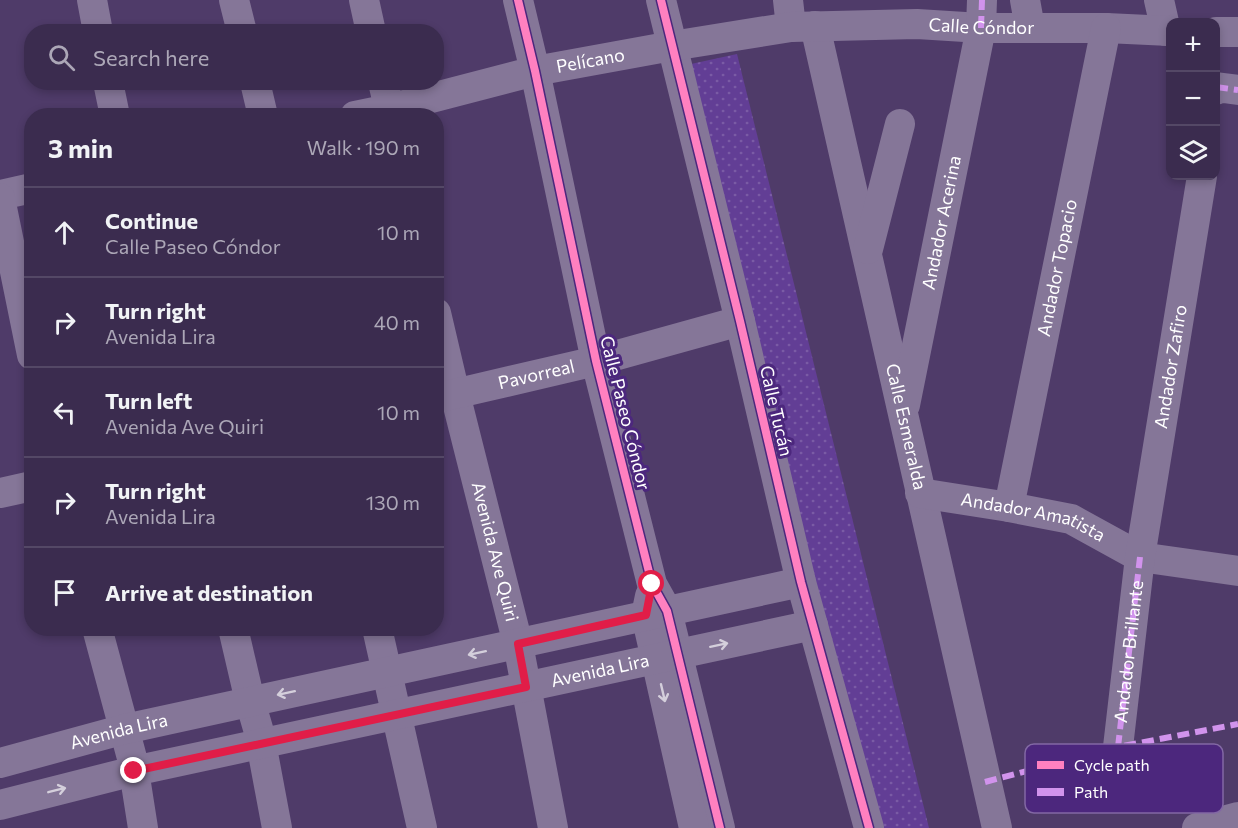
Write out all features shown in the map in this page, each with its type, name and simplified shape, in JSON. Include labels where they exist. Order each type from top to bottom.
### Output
[{"type":"street","points":[[92,0],[96,24]]},
{"type":"street","points":[[234,0],[240,24]]},
{"type":"street","points":[[364,0],[370,24]]},
{"type":"street","name":"Calle Paseo Cóndor","points":[[518,0],[596,361],[652,584],[656,613],[720,828]]},
{"type":"street","name":"Calle Tucán","points":[[661,0],[801,582],[869,828]]},
{"type":"street","points":[[1159,0],[1166,24]]},
{"type":"street","name":"Calle Cóndor","points":[[798,18],[918,12],[1028,14],[1106,28],[1166,31]]},
{"type":"street","name":"Andador Acerina","points":[[903,417],[981,14]]},
{"type":"street","name":"Pelícano","points":[[388,102],[535,71],[672,46],[798,18]]},
{"type":"street","name":"Calle Esmeralda","points":[[798,18],[866,255],[997,828]]},
{"type":"street","name":"Andador Topacio","points":[[1009,507],[1106,28]]},
{"type":"street","points":[[1220,32],[1238,32]]},
{"type":"street","points":[[1220,88],[1238,90]]},
{"type":"street","points":[[110,90],[113,108]]},
{"type":"street","points":[[257,90],[261,108]]},
{"type":"street","points":[[866,255],[900,124]]},
{"type":"street","name":"Andador Zafiro","points":[[1140,557],[1201,180]]},
{"type":"street","points":[[24,190],[0,196],[24,314]]},
{"type":"street","name":"Pavorreal","points":[[446,396],[596,361],[740,321]]},
{"type":"street","name":"Avenida Ave Quiri","points":[[444,379],[446,396],[518,644],[553,828]]},
{"type":"street","points":[[0,493],[24,488]]},
{"type":"street","name":"Andador Amatista","points":[[920,493],[1071,519],[1140,557]]},
{"type":"street","points":[[1140,557],[1238,571]]},
{"type":"street","name":"Andador Brillante","points":[[1118,744],[1140,557]]},
{"type":"street","name":"Avenida Lira","points":[[0,763],[125,729],[801,582]]},
{"type":"street","name":"Avenida Lira","points":[[2,808],[134,771],[813,625]]},
{"type":"street","points":[[99,636],[125,729],[143,828]]},
{"type":"street","points":[[235,636],[261,744],[277,828]]},
{"type":"street","points":[[379,636],[422,828]]},
{"type":"street","name":"Calle Paseo Cóndor","points":[[667,656],[694,828]]},
{"type":"shaded area","points":[[737,54],[929,828],[866,828],[691,64]]},
{"type":"marked path","points":[[981,28],[982,0]]},
{"type":"marked path","points":[[1220,88],[1238,90]]},
{"type":"marked path","points":[[1118,744],[1140,557]]},
{"type":"marked path","points":[[1134,744],[1238,724]]},
{"type":"marked path","points":[[985,782],[1025,771]]},
{"type":"cycle path","points":[[518,0],[596,361],[652,584],[667,611],[720,828]]},
{"type":"cycle path","points":[[661,0],[801,582],[869,828]]},
{"type":"route","points":[[134,771],[526,687],[518,644],[646,615],[652,584]]}]
